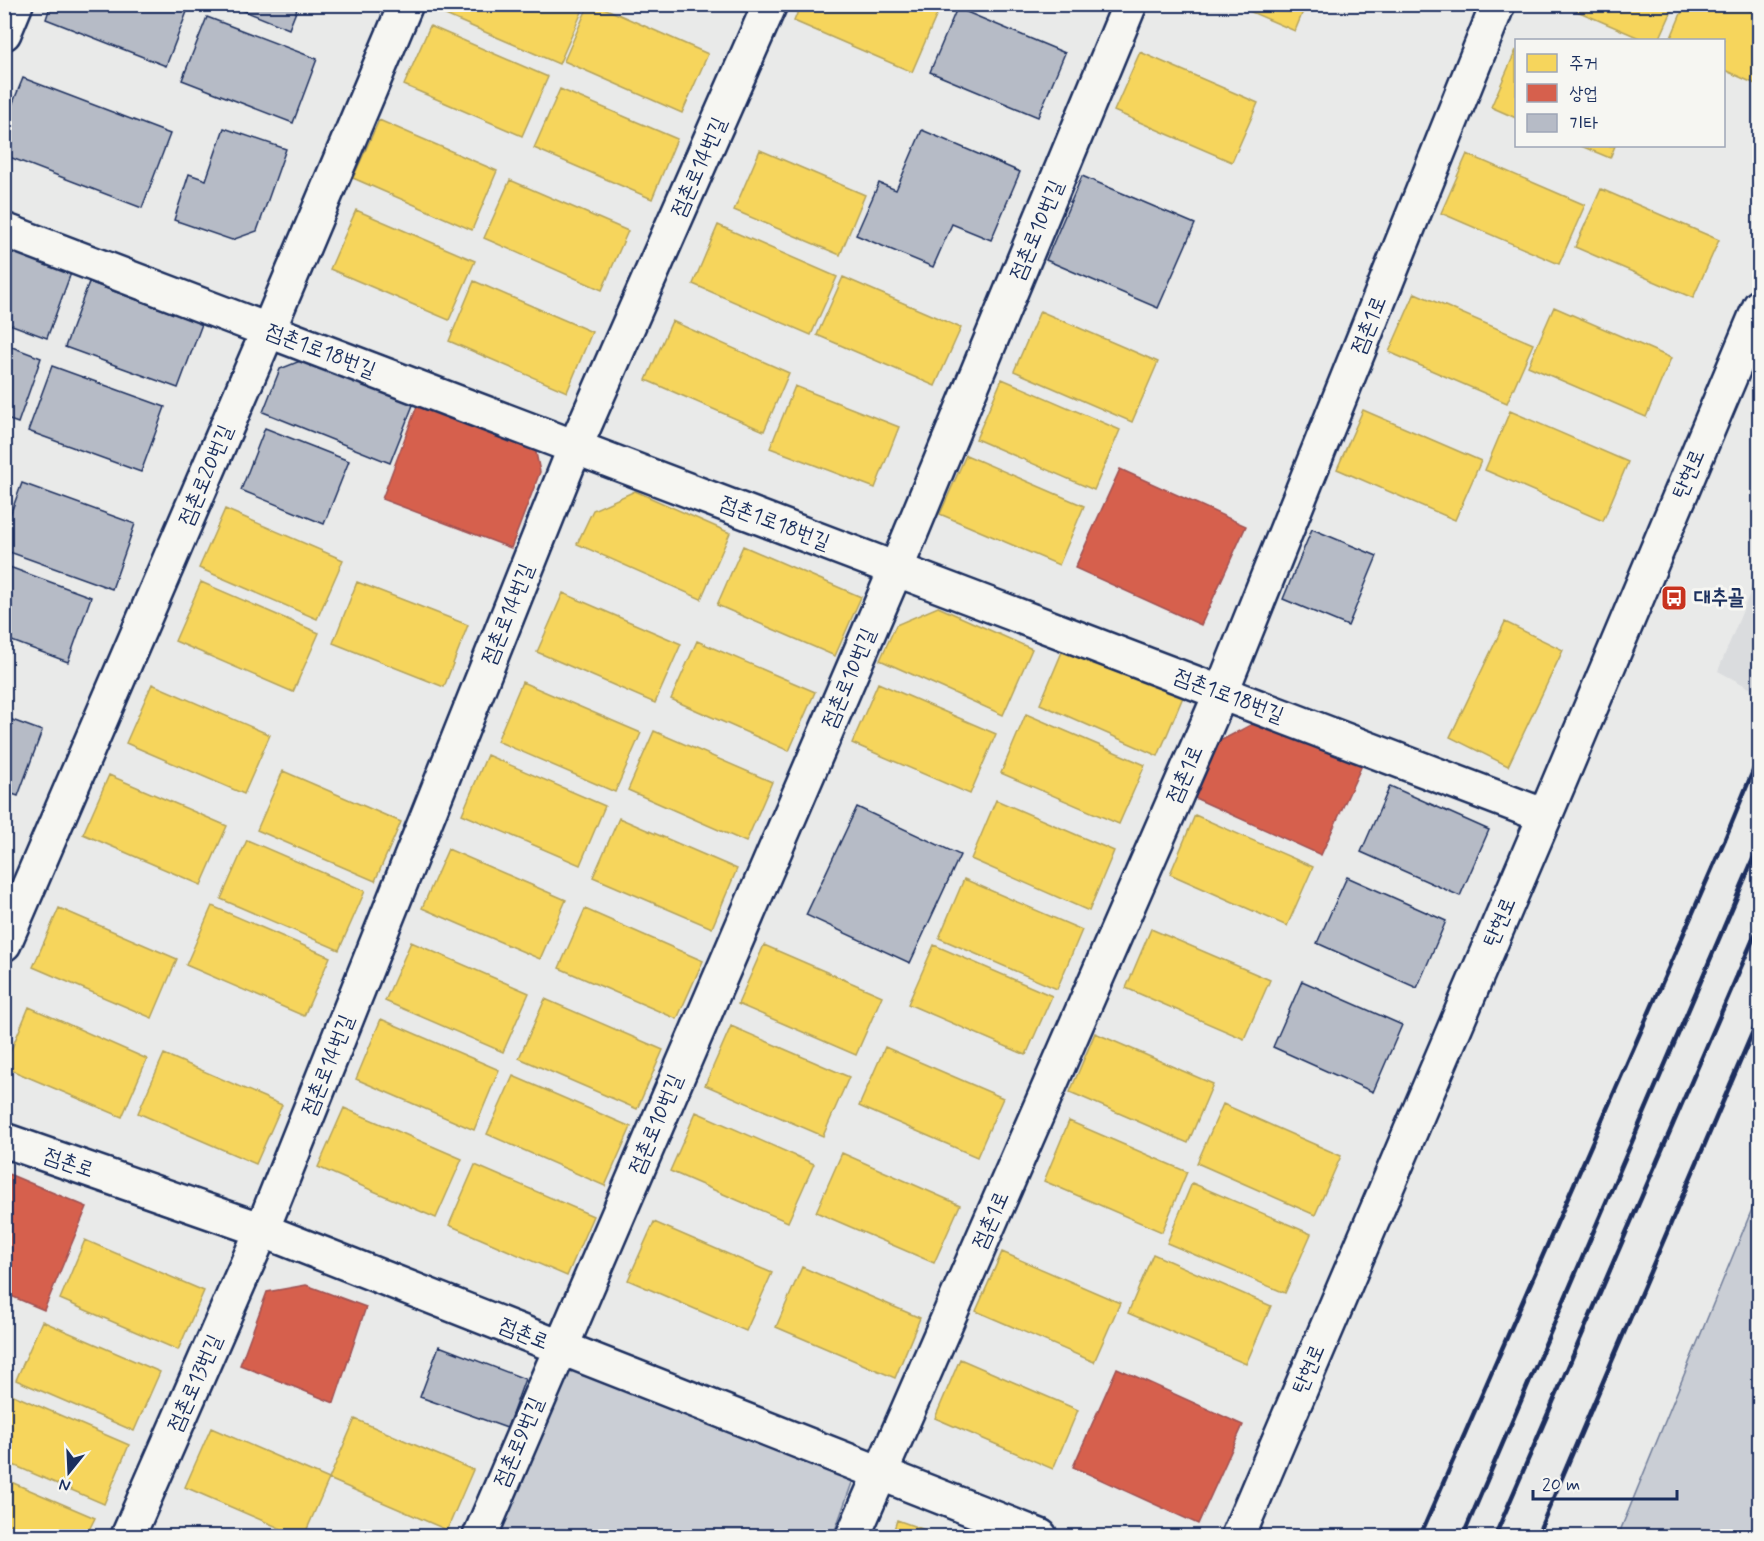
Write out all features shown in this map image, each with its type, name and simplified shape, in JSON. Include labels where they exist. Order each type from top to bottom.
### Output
[{"type":"street","points":[[4,33],[16,4]]},
{"type":"street","name":"점촌로20번길","points":[[4,944],[406,4]]},
{"type":"street","name":"점촌로14번길","points":[[262,1230],[575,447],[770,4]]},
{"type":"street","name":"점촌로10번길","points":[[559,1348],[896,569],[1130,4]]},
{"type":"street","name":"점촌1로","points":[[853,1536],[1221,693],[1498,4]]},
{"type":"street","name":"점촌1로18번길","points":[[4,230],[1545,816]]},
{"type":"street","name":"탄현로","points":[[1238,1536],[1760,306]]},
{"type":"street","name":"점촌로","points":[[4,1140],[262,1230],[1040,1536]]},
{"type":"street","name":"점촌로13번길","points":[[128,1536],[262,1230]]},
{"type":"street","name":"점촌로9번길","points":[[480,1536],[559,1348]]},
{"type":"shaded area","points":[[1759,571],[1759,693],[1718,671]]},
{"type":"shaded area","points":[[1759,1192],[1759,1536],[1618,1536]]},
{"type":"shaded area","points":[[559,1348],[858,1466],[833,1536],[498,1536]]},
{"type":"building: 주거","points":[[445,4],[585,5],[559,64],[441,13]]},
{"type":"building: 주거","points":[[589,4],[595,4],[708,54],[682,113],[564,61]]},
{"type":"building: 주거","points":[[801,4],[920,4],[938,12],[912,72],[794,21]]},
{"type":"building: 주거","points":[[1233,4],[1306,4],[1295,31]]},
{"type":"building: 주거","points":[[1561,4],[1675,4],[1659,39],[1642,39]]},
{"type":"building: 주거","points":[[1685,4],[1734,4],[1760,15],[1760,86],[1725,70],[1725,39],[1670,39]]},
{"type":"building: 주거","points":[[430,26],[548,77],[522,136],[404,85]]},
{"type":"building: 주거","points":[[1140,52],[1258,103],[1232,162],[1114,111]]},
{"type":"building: 주거","points":[[1515,52],[1515,118],[1491,107]]},
{"type":"building: 주거","points":[[560,89],[677,139],[652,199],[534,148]]},
{"type":"building: 주거","points":[[379,120],[497,171],[472,230],[353,178]]},
{"type":"building: 주거","points":[[1583,147],[1615,147],[1610,158]]},
{"type":"building: 주거","points":[[760,150],[865,195],[840,255],[734,210]]},
{"type":"building: 주거","points":[[1467,154],[1585,205],[1559,264],[1441,213]]},
{"type":"building: 주거","points":[[510,180],[628,231],[602,290],[484,238]]},
{"type":"building: 주거","points":[[1601,189],[1719,240],[1693,298],[1575,247]]},
{"type":"building: 주거","points":[[356,210],[475,261],[449,320],[330,269]]},
{"type":"building: 주거","points":[[718,225],[837,277],[811,335],[693,284]]},
{"type":"building: 주거","points":[[843,277],[961,328],[935,386],[817,335]]},
{"type":"building: 주거","points":[[474,281],[592,332],[567,392],[449,341]]},
{"type":"building: 주거","points":[[1415,293],[1533,344],[1507,403],[1389,352]]},
{"type":"building: 주거","points":[[1554,307],[1671,358],[1646,417],[1528,366]]},
{"type":"building: 주거","points":[[1040,311],[1158,362],[1132,422],[1014,371]]},
{"type":"building: 주거","points":[[672,321],[789,373],[764,431],[646,380]]},
{"type":"building: 주거","points":[[1002,379],[1120,430],[1094,490],[976,439]]},
{"type":"building: 주거","points":[[795,386],[899,427],[875,488],[770,448]]},
{"type":"building: 주거","points":[[1363,410],[1481,461],[1455,520],[1337,469]]},
{"type":"building: 주거","points":[[1510,411],[1628,462],[1603,521],[1485,470]]},
{"type":"building: 주거","points":[[966,455],[1084,506],[1059,565],[940,514]]},
{"type":"building: 주거","points":[[635,491],[730,533],[701,599],[577,544],[593,510]]},
{"type":"building: 주거","points":[[225,509],[343,560],[317,619],[199,568]]},
{"type":"building: 주거","points":[[743,546],[861,597],[835,656],[717,605]]},
{"type":"building: 주거","points":[[201,582],[319,633],[293,692],[175,641]]},
{"type":"building: 주거","points":[[357,582],[468,625],[444,687],[333,643]]},
{"type":"building: 주거","points":[[563,593],[681,644],[655,703],[537,652]]},
{"type":"building: 주거","points":[[938,607],[1032,649],[1003,715],[880,660],[896,625]]},
{"type":"building: 주거","points":[[1505,622],[1563,650],[1508,766],[1450,737]]},
{"type":"building: 주거","points":[[697,641],[815,692],[789,751],[671,699]]},
{"type":"building: 주거","points":[[1065,645],[1183,697],[1158,756],[1040,704]]},
{"type":"building: 주거","points":[[522,682],[641,733],[615,792],[497,741]]},
{"type":"building: 주거","points":[[878,683],[996,734],[970,794],[852,743]]},
{"type":"building: 주거","points":[[152,684],[270,735],[244,794],[126,743]]},
{"type":"building: 주거","points":[[1026,714],[1145,765],[1119,824],[1001,773]]},
{"type":"building: 주거","points":[[654,731],[772,782],[746,842],[628,790]]},
{"type":"building: 주거","points":[[487,755],[605,806],[580,865],[462,814]]},
{"type":"building: 주거","points":[[283,771],[401,822],[375,881],[257,830]]},
{"type":"building: 주거","points":[[109,775],[227,826],[201,885],[83,834]]},
{"type":"building: 주거","points":[[996,800],[1114,851],[1089,911],[971,859]]},
{"type":"building: 주거","points":[[1195,815],[1313,867],[1287,926],[1170,874]]},
{"type":"building: 주거","points":[[619,818],[737,869],[712,928],[593,877]]},
{"type":"building: 주거","points":[[247,840],[365,891],[339,950],[221,899]]},
{"type":"building: 주거","points":[[448,849],[566,900],[540,959],[422,908]]},
{"type":"building: 주거","points":[[964,879],[1082,930],[1057,989],[939,938]]},
{"type":"building: 주거","points":[[212,906],[330,957],[304,1016],[186,965]]},
{"type":"building: 주거","points":[[59,908],[177,959],[152,1018],[33,967]]},
{"type":"building: 주거","points":[[585,909],[703,961],[677,1019],[559,968]]},
{"type":"building: 주거","points":[[1151,929],[1270,980],[1244,1039],[1126,988]]},
{"type":"building: 주거","points":[[411,942],[529,993],[503,1052],[385,1001]]},
{"type":"building: 주거","points":[[764,945],[882,996],[856,1055],[738,1004]]},
{"type":"building: 주거","points":[[934,945],[1052,996],[1026,1055],[908,1004]]},
{"type":"building: 주거","points":[[545,999],[663,1050],[637,1109],[519,1058]]},
{"type":"building: 주거","points":[[29,1007],[147,1059],[122,1117],[4,1067]]},
{"type":"building: 주거","points":[[381,1019],[499,1070],[474,1130],[356,1079]]},
{"type":"building: 주거","points":[[731,1026],[849,1077],[823,1136],[705,1085]]},
{"type":"building: 주거","points":[[1095,1033],[1213,1084],[1188,1143],[1070,1092]]},
{"type":"building: 주거","points":[[885,1047],[1003,1098],[977,1157],[859,1106]]},
{"type":"building: 주거","points":[[164,1054],[282,1105],[256,1164],[138,1113]]},
{"type":"building: 주거","points":[[513,1076],[631,1127],[605,1186],[487,1134]]},
{"type":"building: 주거","points":[[1223,1104],[1341,1156],[1315,1215],[1197,1163]]},
{"type":"building: 주거","points":[[344,1108],[462,1159],[436,1218],[318,1167]]},
{"type":"building: 주거","points":[[696,1112],[814,1164],[788,1222],[670,1171]]},
{"type":"building: 주거","points":[[1069,1121],[1187,1172],[1162,1232],[1044,1181]]},
{"type":"building: 주거","points":[[842,1153],[960,1205],[934,1263],[816,1212]]},
{"type":"building: 주거","points":[[475,1165],[593,1216],[567,1276],[449,1225]]},
{"type":"building: 주거","points":[[1192,1183],[1311,1234],[1285,1293],[1167,1243]]},
{"type":"building: 주거","points":[[654,1222],[772,1273],[746,1331],[628,1280]]},
{"type":"building: 주거","points":[[85,1240],[204,1291],[178,1350],[60,1299]]},
{"type":"building: 주거","points":[[1002,1252],[1120,1303],[1094,1362],[976,1311]]},
{"type":"building: 주거","points":[[1153,1254],[1271,1306],[1246,1364],[1128,1313]]},
{"type":"building: 주거","points":[[802,1267],[920,1318],[895,1378],[776,1327]]},
{"type":"building: 주거","points":[[42,1321],[160,1372],[134,1431],[16,1380]]},
{"type":"building: 주거","points":[[960,1359],[1078,1410],[1053,1469],[935,1418]]},
{"type":"building: 주거","points":[[11,1394],[129,1445],[104,1504],[4,1461],[4,1409]]},
{"type":"building: 주거","points":[[355,1419],[473,1470],[447,1530],[329,1479]]},
{"type":"building: 주거","points":[[211,1428],[329,1479],[304,1536],[298,1536],[185,1487]]},
{"type":"building: 주거","points":[[4,1479],[95,1518],[86,1536],[4,1536]]},
{"type":"building: 주거","points":[[897,1520],[942,1536],[892,1536]]},
{"type":"building: 상업","points":[[420,398],[534,443],[540,472],[511,548],[382,499]]},
{"type":"building: 상업","points":[[1120,469],[1246,526],[1201,625],[1075,568]]},
{"type":"building: 상업","points":[[1258,721],[1363,763],[1321,855],[1195,798],[1214,744]]},
{"type":"building: 상업","points":[[4,1172],[87,1207],[44,1310],[4,1293]]},
{"type":"building: 상업","points":[[306,1285],[366,1307],[334,1403],[240,1365],[267,1292]]},
{"type":"building: 상업","points":[[1117,1368],[1243,1425],[1198,1524],[1073,1467]]},
{"type":"building: 기타","points":[[51,4],[190,4],[166,66],[46,19]]},
{"type":"building: 기타","points":[[227,4],[299,4],[289,29]]},
{"type":"building: 기타","points":[[957,8],[1065,53],[1038,117],[930,72]]},
{"type":"building: 기타","points":[[207,17],[317,59],[293,123],[182,80]]},
{"type":"building: 기타","points":[[23,78],[170,134],[142,208],[4,155],[4,125]]},
{"type":"building: 기타","points":[[224,128],[286,149],[257,231],[232,240],[174,220],[189,174],[206,180]]},
{"type":"building: 기타","points":[[922,130],[1020,172],[991,240],[952,224],[933,267],[856,235],[879,183],[896,190]]},
{"type":"building: 기타","points":[[1082,176],[1195,224],[1158,308],[1046,260]]},
{"type":"building: 기타","points":[[4,249],[71,273],[47,338],[4,322]]},
{"type":"building: 기타","points":[[89,282],[202,324],[178,388],[65,347]]},
{"type":"building: 기타","points":[[4,344],[41,358],[18,423],[4,418]]},
{"type":"building: 기타","points":[[310,357],[415,400],[390,463],[263,412],[280,369]]},
{"type":"building: 기타","points":[[52,366],[165,407],[141,472],[28,431]]},
{"type":"building: 기타","points":[[265,428],[349,461],[324,524],[241,490]]},
{"type":"building: 기타","points":[[22,483],[135,524],[112,589],[4,550],[4,531]]},
{"type":"building: 기타","points":[[1312,529],[1377,556],[1348,626],[1283,599]]},
{"type":"building: 기타","points":[[4,565],[91,597],[68,662],[4,638]]},
{"type":"building: 기타","points":[[4,717],[42,731],[18,796],[4,791]]},
{"type":"building: 기타","points":[[1390,786],[1489,830],[1460,896],[1361,852]]},
{"type":"building: 기타","points":[[857,807],[960,855],[910,963],[806,915]]},
{"type":"building: 기타","points":[[1347,877],[1446,921],[1417,988],[1317,943]]},
{"type":"building: 기타","points":[[1302,981],[1402,1025],[1373,1092],[1273,1047]]},
{"type":"building: 기타","points":[[439,1346],[525,1379],[507,1428],[420,1397]]},
{"type":"railway","points":[[1420,1536],[1760,754]]},
{"type":"railway","points":[[1463,1536],[1760,843]]},
{"type":"railway","points":[[1495,1536],[1760,923]]},
{"type":"railway","points":[[1537,1536],[1760,1015]]},
{"type":"place","name":"대추골","points":[[1674,598]]}]
